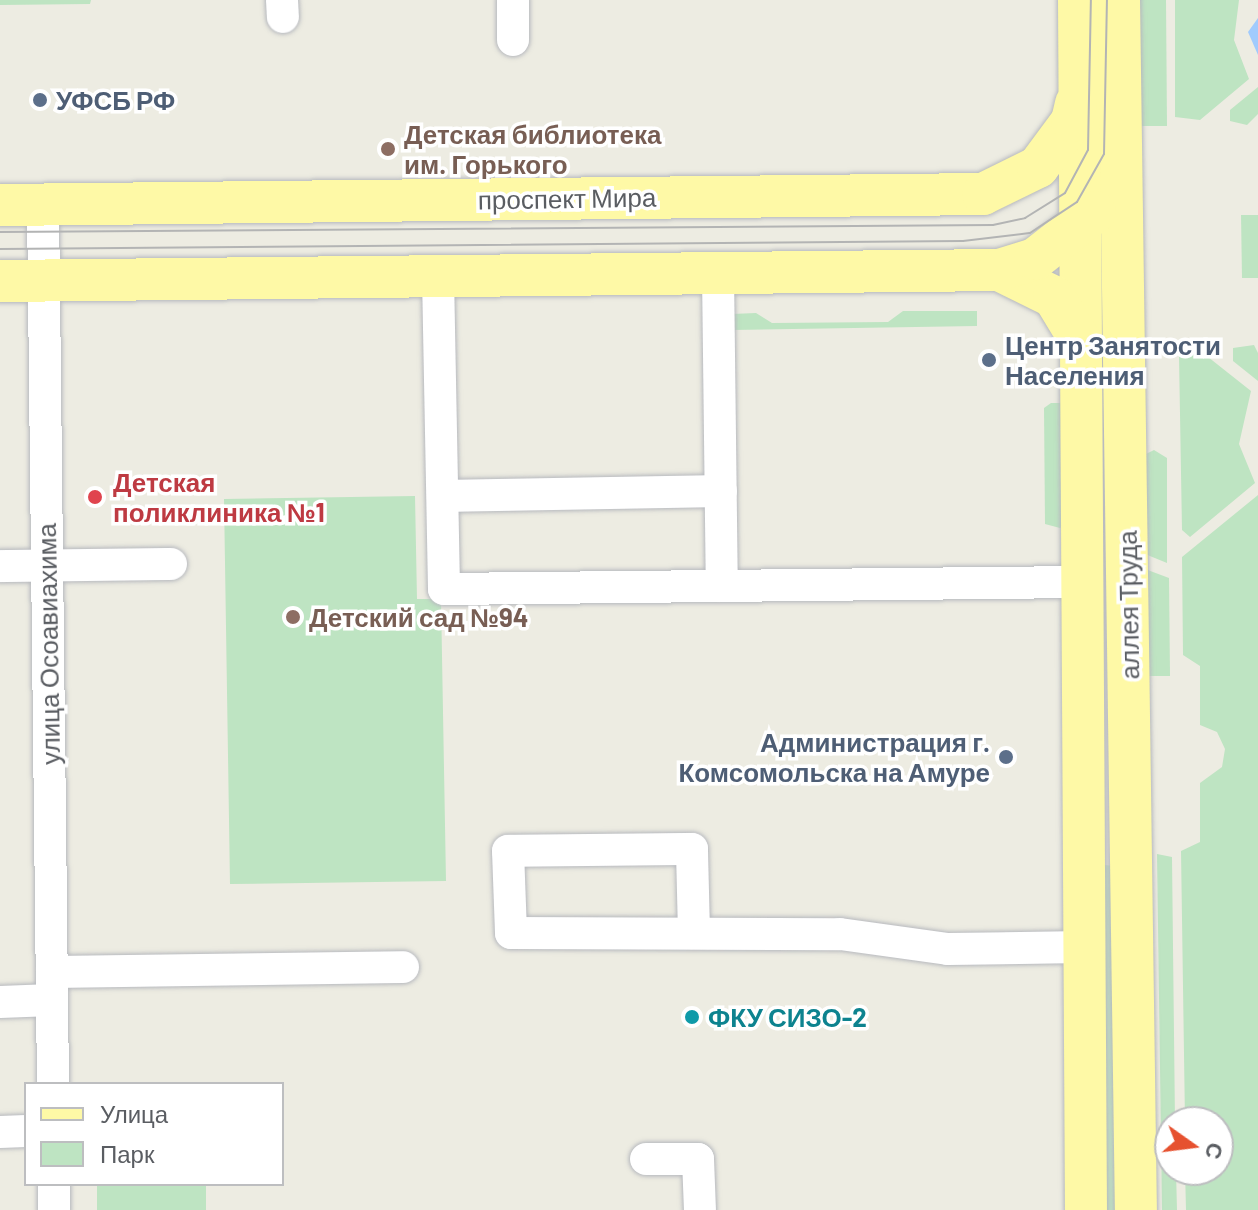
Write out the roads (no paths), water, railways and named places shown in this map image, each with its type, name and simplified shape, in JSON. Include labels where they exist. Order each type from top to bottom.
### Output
[{"type":"main road","name":"аллея Труда","points":[[1079,0],[1086,1210]]},
{"type":"main road","name":"аллея Труда","points":[[1119,0],[1136,1210]]},
{"type":"main road","name":"проспект Мира","points":[[0,205],[983,194],[1038,167],[1072,121],[1079,90]]},
{"type":"main road","points":[[0,281],[999,270],[1035,259],[1080,226],[1111,190],[1122,150]]},
{"type":"main road","points":[[999,270],[1054,297],[1080,340]]},
{"type":"main road","points":[[1084,756],[1130,755]]},
{"type":"street","points":[[513,0],[513,40]]},
{"type":"street","name":"улица Осоавиахима","points":[[43,204],[53,1082]]},
{"type":"street","points":[[718,273],[722,586]]},
{"type":"street","points":[[438,276],[444,589],[1082,582]]},
{"type":"street","points":[[443,496],[721,491]]},
{"type":"street","points":[[0,566],[171,564]]},
{"type":"street","points":[[694,933],[692,849],[508,851],[511,933],[840,934],[948,949],[1084,947]]},
{"type":"street","points":[[0,1002],[52,986],[403,967]]},
{"type":"street","points":[[0,1132],[24,1131]]},
{"type":"street","points":[[646,1159],[698,1159],[700,1210]]},
{"type":"street","points":[[54,1186],[54,1210]]},
{"type":"water","points":[[1258,18],[1258,55],[1248,32]]},
{"type":"tram line","points":[[0,232],[993,225],[1025,218],[1065,193],[1088,150],[1091,0]]},
{"type":"tram line","points":[[0,249],[963,241],[1030,233],[1077,202],[1104,154],[1107,0]]},
{"type":"place","name":"УФСБ РФ","points":[[40,100]]},
{"type":"place","name":"Детская библиотека им. Горького","points":[[388,149]]},
{"type":"place","name":"Центр Занятости Населения","points":[[989,360]]},
{"type":"place","name":"Детская поликлиника №1","points":[[95,497]]},
{"type":"place","name":"Детский сад №94","points":[[293,617]]},
{"type":"place","name":"Администрация г. Комсомольска на Амуре","points":[[1006,757]]},
{"type":"place","name":"ФКУ СИЗО-2","points":[[692,1017]]}]
